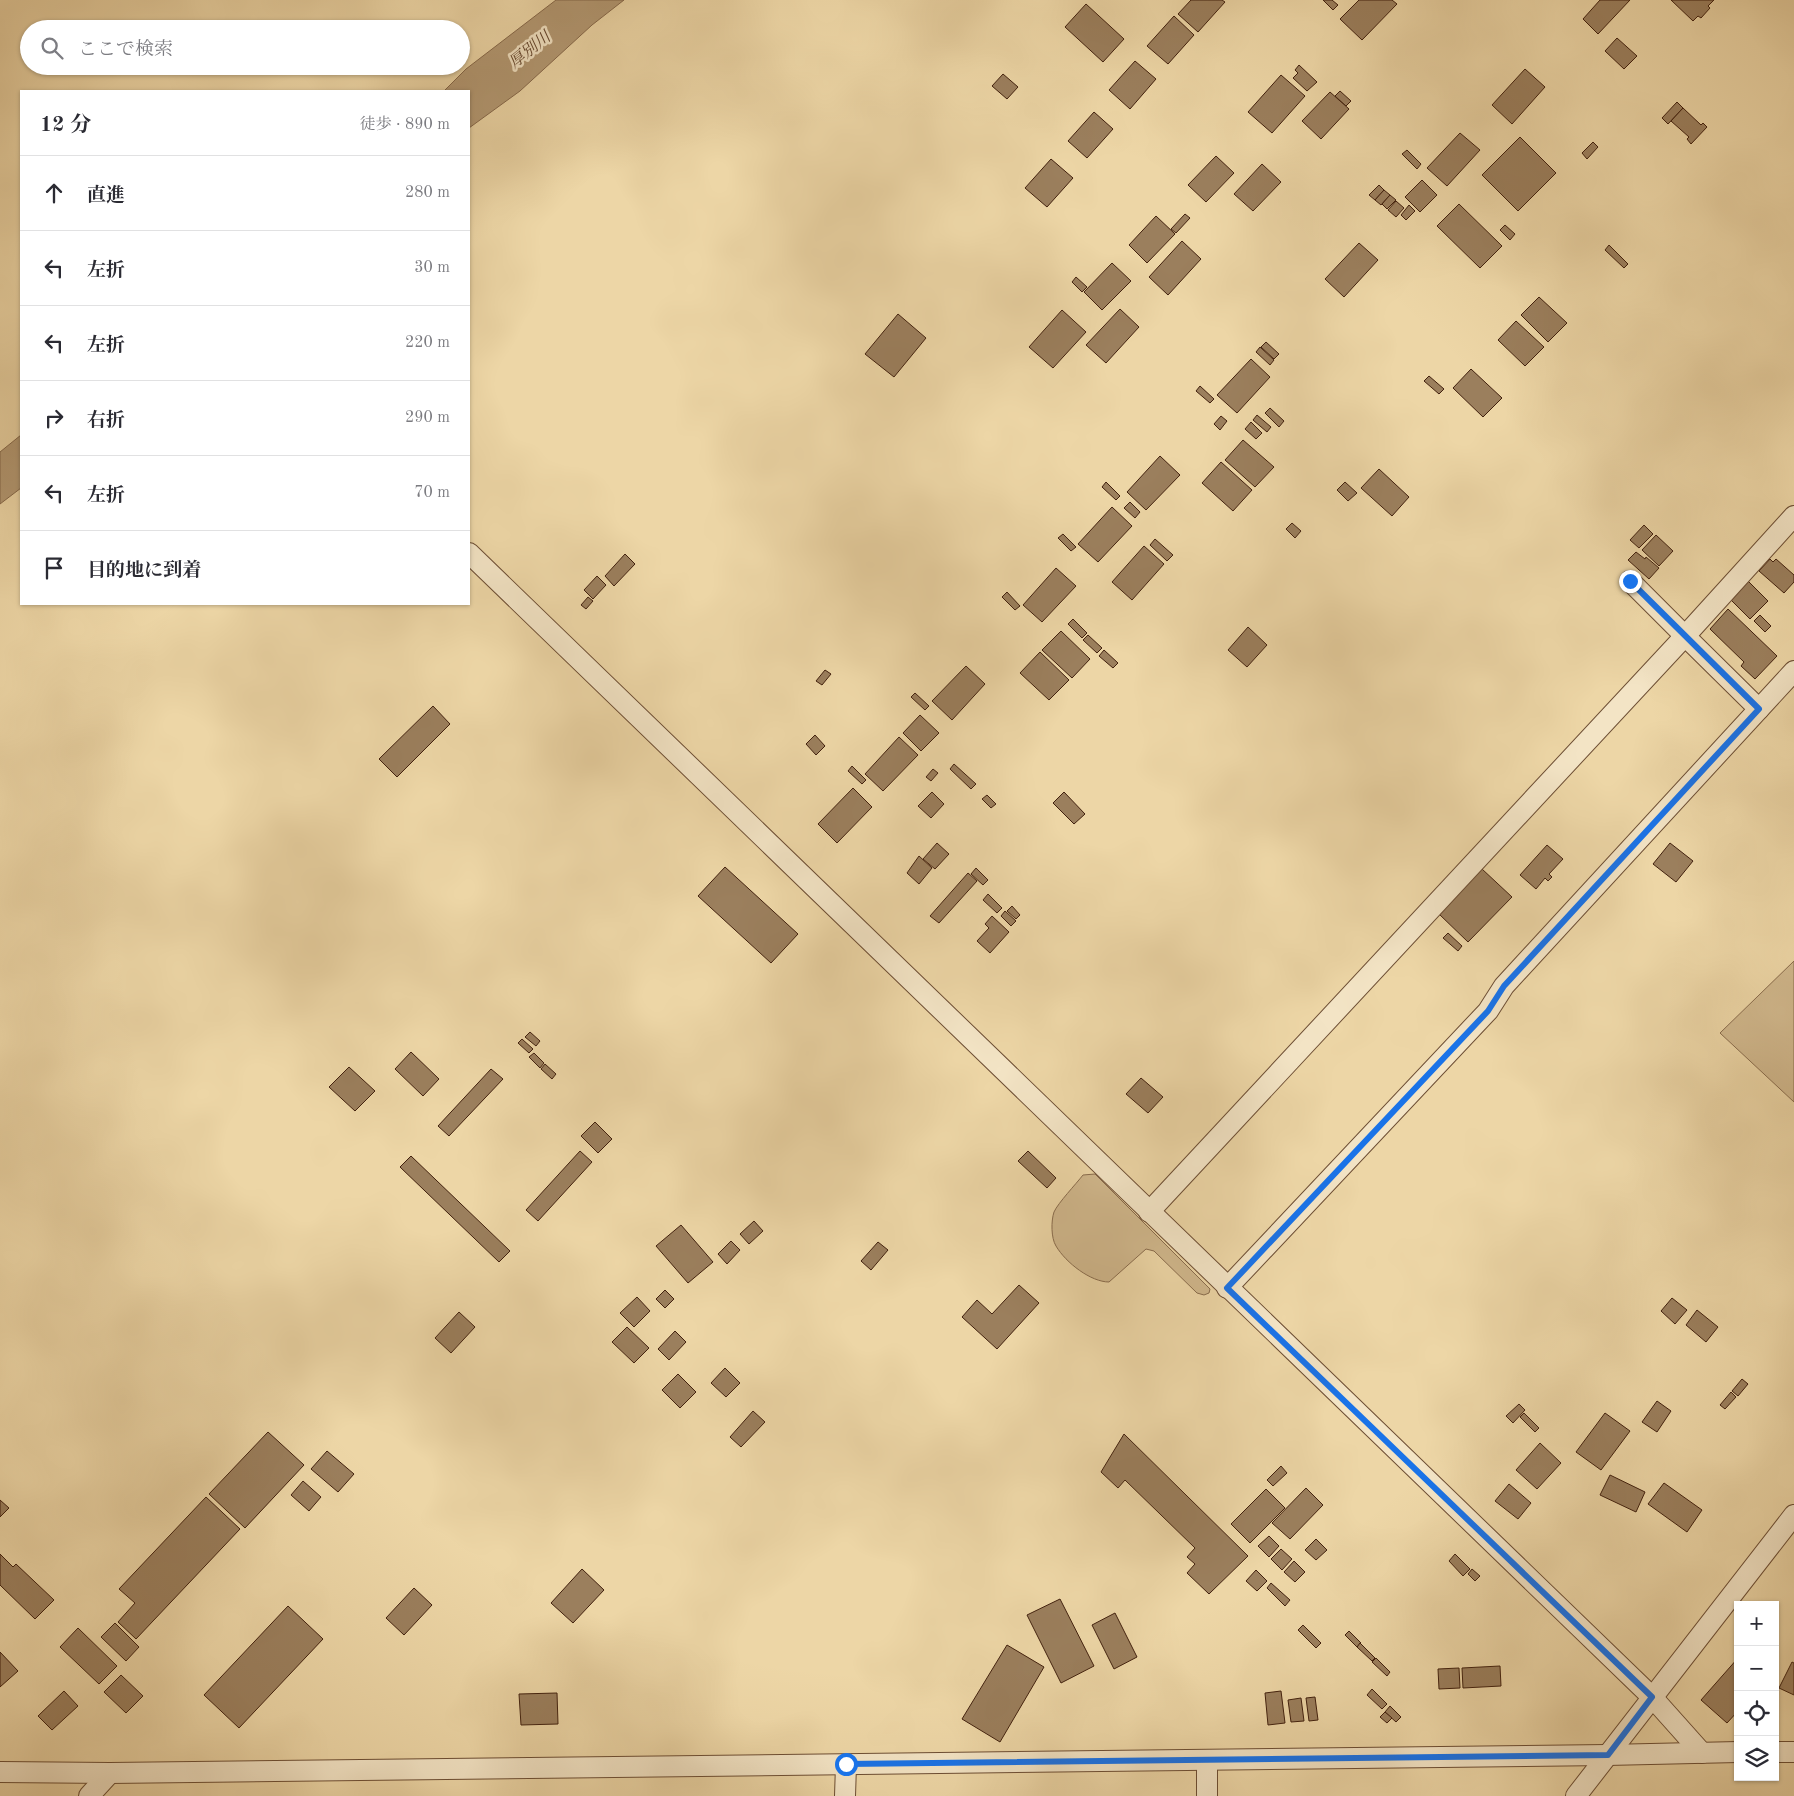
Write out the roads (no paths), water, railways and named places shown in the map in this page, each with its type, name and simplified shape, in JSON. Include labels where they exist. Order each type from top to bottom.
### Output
[{"type":"street","points":[[1149,1212],[1685,636],[1794,516]]},
{"type":"street","points":[[470,554],[1652,1697],[1702,1752]]},
{"type":"street","points":[[1630,581],[1759,709]]},
{"type":"street","points":[[1227,1288],[1488,1011],[1504,986],[1794,672]]},
{"type":"street","points":[[1576,1796],[1794,1515]]},
{"type":"street","points":[[0,1772],[110,1773],[1734,1752]]},
{"type":"street","points":[[1779,1752],[1794,1752]]},
{"type":"street","points":[[1207,1760],[1207,1796]]},
{"type":"street","points":[[845,1796],[846,1764]]},
{"type":"street","points":[[89,1796],[110,1773]]},
{"type":"water","name":"厚別川","points":[[556,0],[624,0],[592,25],[520,91],[470,127],[470,90],[445,90],[460,75],[470,75],[470,66]]},
{"type":"water","points":[[20,436],[20,489],[0,504],[0,452]]}]
